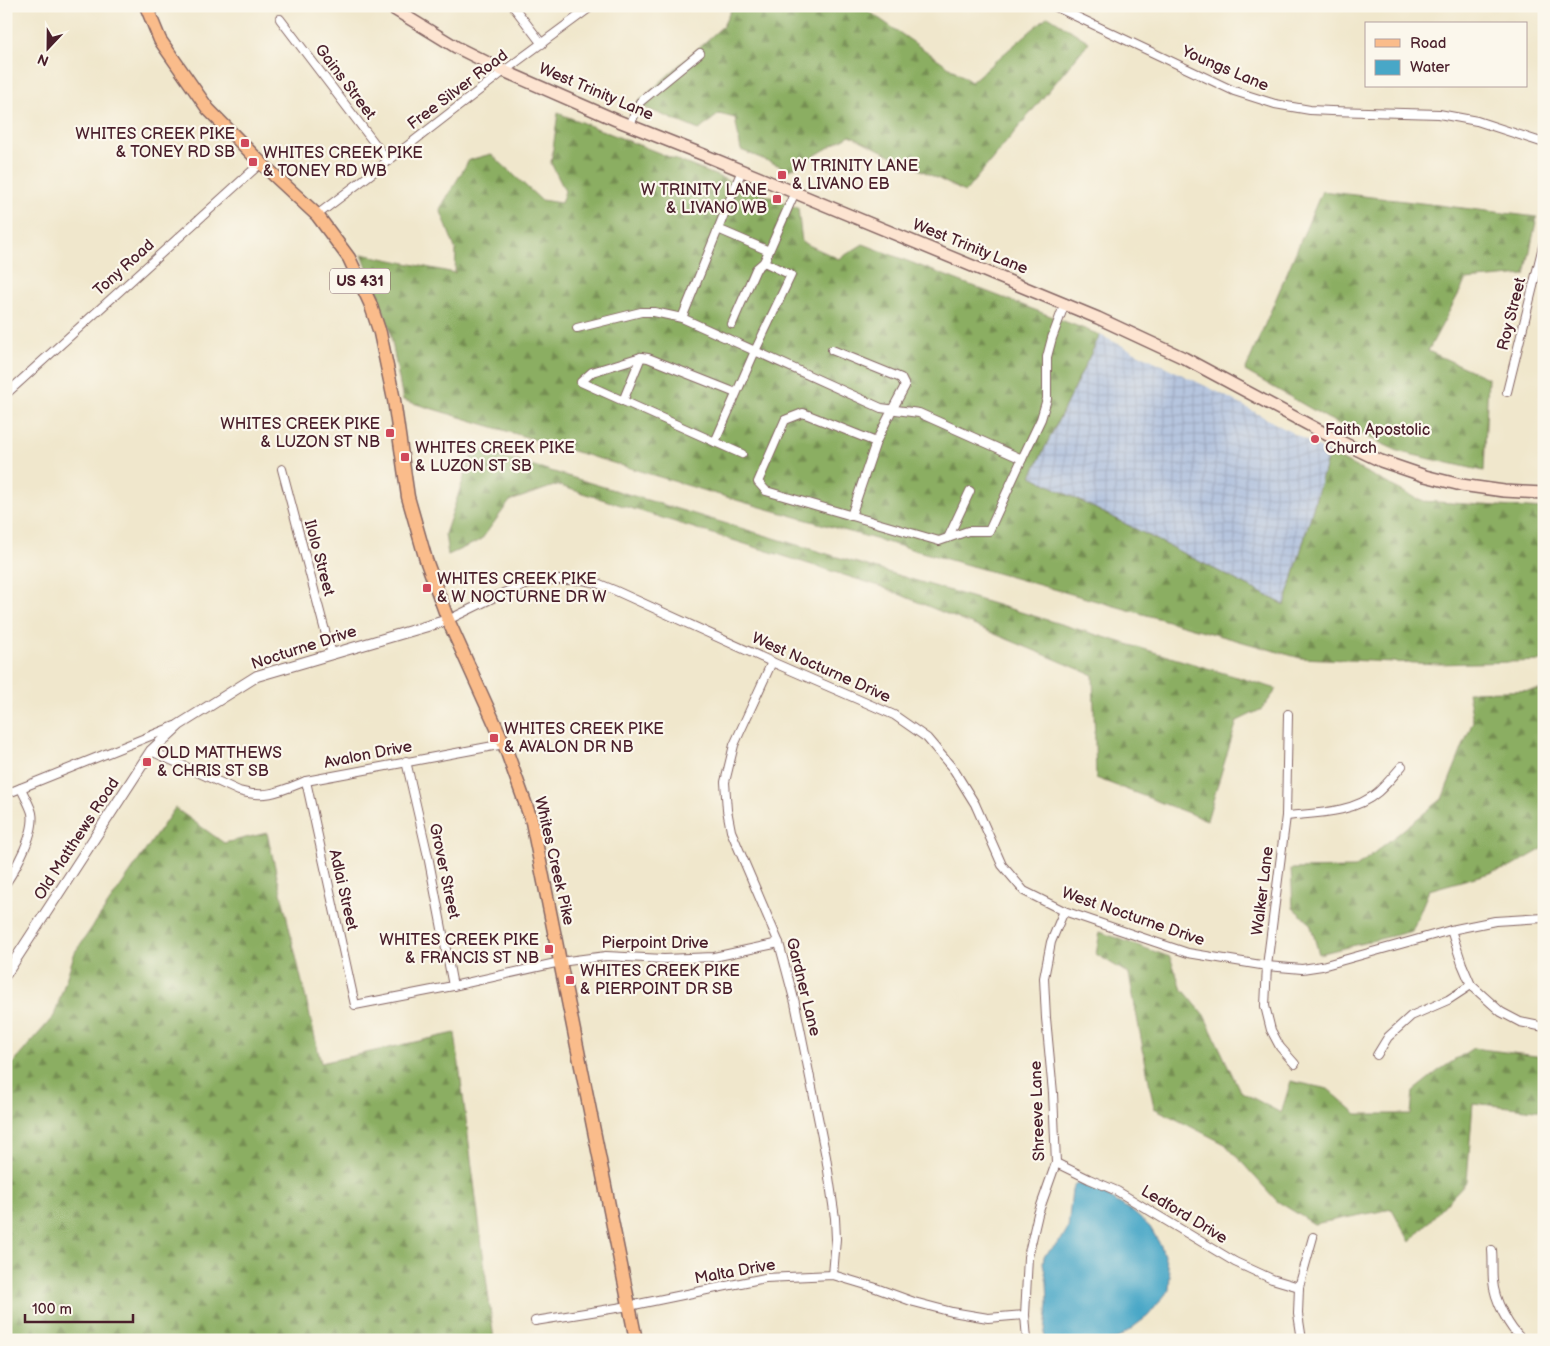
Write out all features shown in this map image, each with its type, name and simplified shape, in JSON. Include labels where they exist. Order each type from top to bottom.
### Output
[{"type":"main road","name":"Whites Creek Pike","points":[[146,6],[160,40],[198,96],[208,109],[261,163],[317,215],[350,258],[370,303],[380,333],[394,400],[408,497],[426,560],[448,620],[504,744],[532,822],[636,1340]]},
{"type":"main road","name":"West Trinity Lane","points":[[389,6],[456,47],[504,71],[630,125],[1065,303],[1184,358],[1337,440],[1381,461],[1425,476],[1461,485],[1504,491],[1544,493]]},
{"type":"street","points":[[513,6],[542,44]]},
{"type":"street","name":"Free Silver Road","points":[[317,215],[592,6]]},
{"type":"street","name":"Youngs Lane","points":[[1054,6],[1070,10],[1234,91],[1275,104],[1310,110],[1421,113],[1456,116],[1544,143]]},
{"type":"street","name":"Gains Street","points":[[280,19],[388,161]]},
{"type":"street","points":[[630,125],[640,102],[700,53]]},
{"type":"street","name":"Tony Road","points":[[6,394],[261,163]]},
{"type":"street","points":[[682,318],[742,170]]},
{"type":"street","points":[[732,324],[756,269],[764,262],[795,192]]},
{"type":"street","points":[[718,229],[769,251]]},
{"type":"street","name":"Roy Street","points":[[1507,392],[1544,242]]},
{"type":"street","points":[[715,442],[790,275],[764,262]]},
{"type":"street","points":[[876,442],[802,413],[784,420],[758,482],[766,491],[939,541],[968,531],[989,531],[1041,419],[1047,398],[1047,357],[1065,303]]},
{"type":"street","points":[[577,328],[641,312],[654,312],[682,318],[881,408],[919,413],[1022,459]]},
{"type":"street","points":[[832,350],[901,378],[905,386],[876,442],[851,516]]},
{"type":"street","points":[[736,393],[648,358],[641,357],[592,372],[581,382],[742,454]]},
{"type":"street","points":[[623,401],[641,357]]},
{"type":"street","name":"Ilolo Street","points":[[282,469],[332,653]]},
{"type":"street","points":[[948,538],[970,491]]},
{"type":"street","name":"West Nocturne Drive","points":[[448,620],[502,593],[523,586],[552,580],[582,580],[597,583],[894,715],[927,738],[954,770],[975,804],[1002,865],[1024,891],[1064,911],[1188,953],[1267,966],[1302,969],[1322,966],[1451,930],[1495,921],[1544,918]]},
{"type":"street","name":"Nocturne Drive","points":[[179,725],[258,676],[448,620]]},
{"type":"street","name":"Gardner Lane","points":[[772,662],[734,746],[725,782],[727,810],[731,831],[779,943],[795,1003],[826,1157],[835,1218],[836,1239],[833,1275]]},
{"type":"street","name":"Walker Lane","points":[[1288,714],[1286,816],[1267,966],[1265,1006],[1271,1030],[1280,1047],[1295,1064]]},
{"type":"street","points":[[6,794],[179,725]]},
{"type":"street","name":"Old Matthews Road","points":[[6,974],[151,752],[179,725]]},
{"type":"street","name":"Avalon Drive","points":[[151,752],[239,791],[256,794],[277,793],[306,781],[504,744]]},
{"type":"street","name":"Grover Street","points":[[406,761],[429,860],[453,986]]},
{"type":"street","points":[[1286,816],[1325,813],[1358,805],[1377,793],[1402,766]]},
{"type":"street","name":"Adlai Street","points":[[306,781],[355,1005]]},
{"type":"street","points":[[6,883],[30,834],[33,822],[32,812],[20,788]]},
{"type":"street","name":"Shreeve Lane","points":[[1027,1340],[1025,1315],[1028,1257],[1038,1214],[1056,1163],[1053,1093],[1044,978],[1051,942],[1064,911]]},
{"type":"street","points":[[1451,930],[1471,985],[1500,1012],[1520,1022],[1544,1027]]},
{"type":"street","name":"Pierpoint Drive","points":[[355,1005],[453,986],[560,962],[606,956],[664,959],[714,957],[779,943]]},
{"type":"street","points":[[1377,1055],[1388,1038],[1411,1016],[1448,1000],[1471,985]]},
{"type":"street","name":"Ledford Drive","points":[[1056,1163],[1116,1191],[1236,1262],[1272,1279],[1299,1287]]},
{"type":"street","points":[[1302,1340],[1298,1314],[1299,1287],[1313,1237]]},
{"type":"street","points":[[1492,1250],[1493,1283],[1499,1303],[1508,1323],[1523,1340]]},
{"type":"street","name":"Malta Drive","points":[[535,1320],[629,1306],[765,1278],[833,1275],[914,1302],[952,1312],[988,1318],[1025,1315]]},
{"type":"shaded area","points":[[1100,335],[1218,392],[1329,453],[1285,606],[1031,476]]},
{"type":"green space","points":[[733,6],[861,6],[971,82],[1048,16],[1089,42],[965,192],[850,135],[790,170],[741,150],[735,118],[719,114],[699,130],[636,104],[723,26]]},
{"type":"green space","points":[[558,113],[798,208],[802,242],[839,259],[863,244],[1100,335],[1031,476],[1285,605],[1329,453],[1421,501],[1544,509],[1544,661],[1439,664],[1300,658],[743,502],[403,400],[389,326],[362,254],[455,273],[456,251],[440,209],[469,160],[491,154],[541,200],[561,203],[565,191],[551,163]]},
{"type":"green space","points":[[1322,191],[1537,217],[1525,275],[1466,280],[1428,351],[1488,378],[1484,471],[1400,452],[1327,418],[1245,371]]},
{"type":"green space","points":[[474,448],[1277,689],[1262,709],[1237,721],[1207,820],[1096,778],[1093,675],[882,587],[557,485],[510,501],[481,540],[448,555],[445,534]]},
{"type":"green space","points":[[1544,690],[1544,848],[1511,867],[1429,890],[1412,931],[1319,954],[1310,923],[1293,908],[1291,869],[1355,868],[1442,799],[1473,721],[1468,692]]},
{"type":"green space","points":[[175,808],[224,843],[267,833],[321,1063],[455,1033],[494,1340],[6,1340],[6,1071],[54,1016],[75,952]]},
{"type":"green space","points":[[1100,932],[1170,957],[1181,987],[1204,1015],[1240,1091],[1281,1113],[1291,1081],[1328,1089],[1357,1114],[1411,1114],[1413,1091],[1438,1071],[1473,1048],[1544,1057],[1544,1111],[1473,1103],[1467,1181],[1410,1242],[1392,1209],[1314,1224],[1277,1201],[1225,1144],[1154,1108],[1129,974],[1096,954]]},
{"type":"water","points":[[1077,1183],[1106,1195],[1133,1212],[1150,1227],[1161,1246],[1170,1275],[1169,1290],[1148,1316],[1116,1340],[1044,1340],[1048,1304],[1047,1282],[1043,1263],[1044,1256],[1061,1240],[1068,1228],[1072,1189]]},
{"type":"place","name":"WHITES CREEK PIKE & TONEY RD SB","points":[[245,143]]},
{"type":"place","name":"WHITES CREEK PIKE & TONEY RD WB","points":[[253,162]]},
{"type":"place","name":"W TRINITY LANE & LIVANO EB","points":[[782,175]]},
{"type":"place","name":"W TRINITY LANE & LIVANO WB","points":[[777,199]]},
{"type":"place","name":"WHITES CREEK PIKE & LUZON ST NB","points":[[390,433]]},
{"type":"place","name":"Faith Apostolic Church","points":[[1315,439]]},
{"type":"place","name":"WHITES CREEK PIKE & LUZON ST SB","points":[[405,457]]},
{"type":"place","name":"WHITES CREEK PIKE & W NOCTURNE DR W","points":[[427,588]]},
{"type":"place","name":"WHITES CREEK PIKE & AVALON DR NB","points":[[494,738]]},
{"type":"place","name":"OLD MATTHEWS & CHRIS ST SB","points":[[147,762]]},
{"type":"place","name":"WHITES CREEK PIKE & FRANCIS ST NB","points":[[549,949]]},
{"type":"place","name":"WHITES CREEK PIKE & PIERPOINT DR SB","points":[[570,980]]}]
